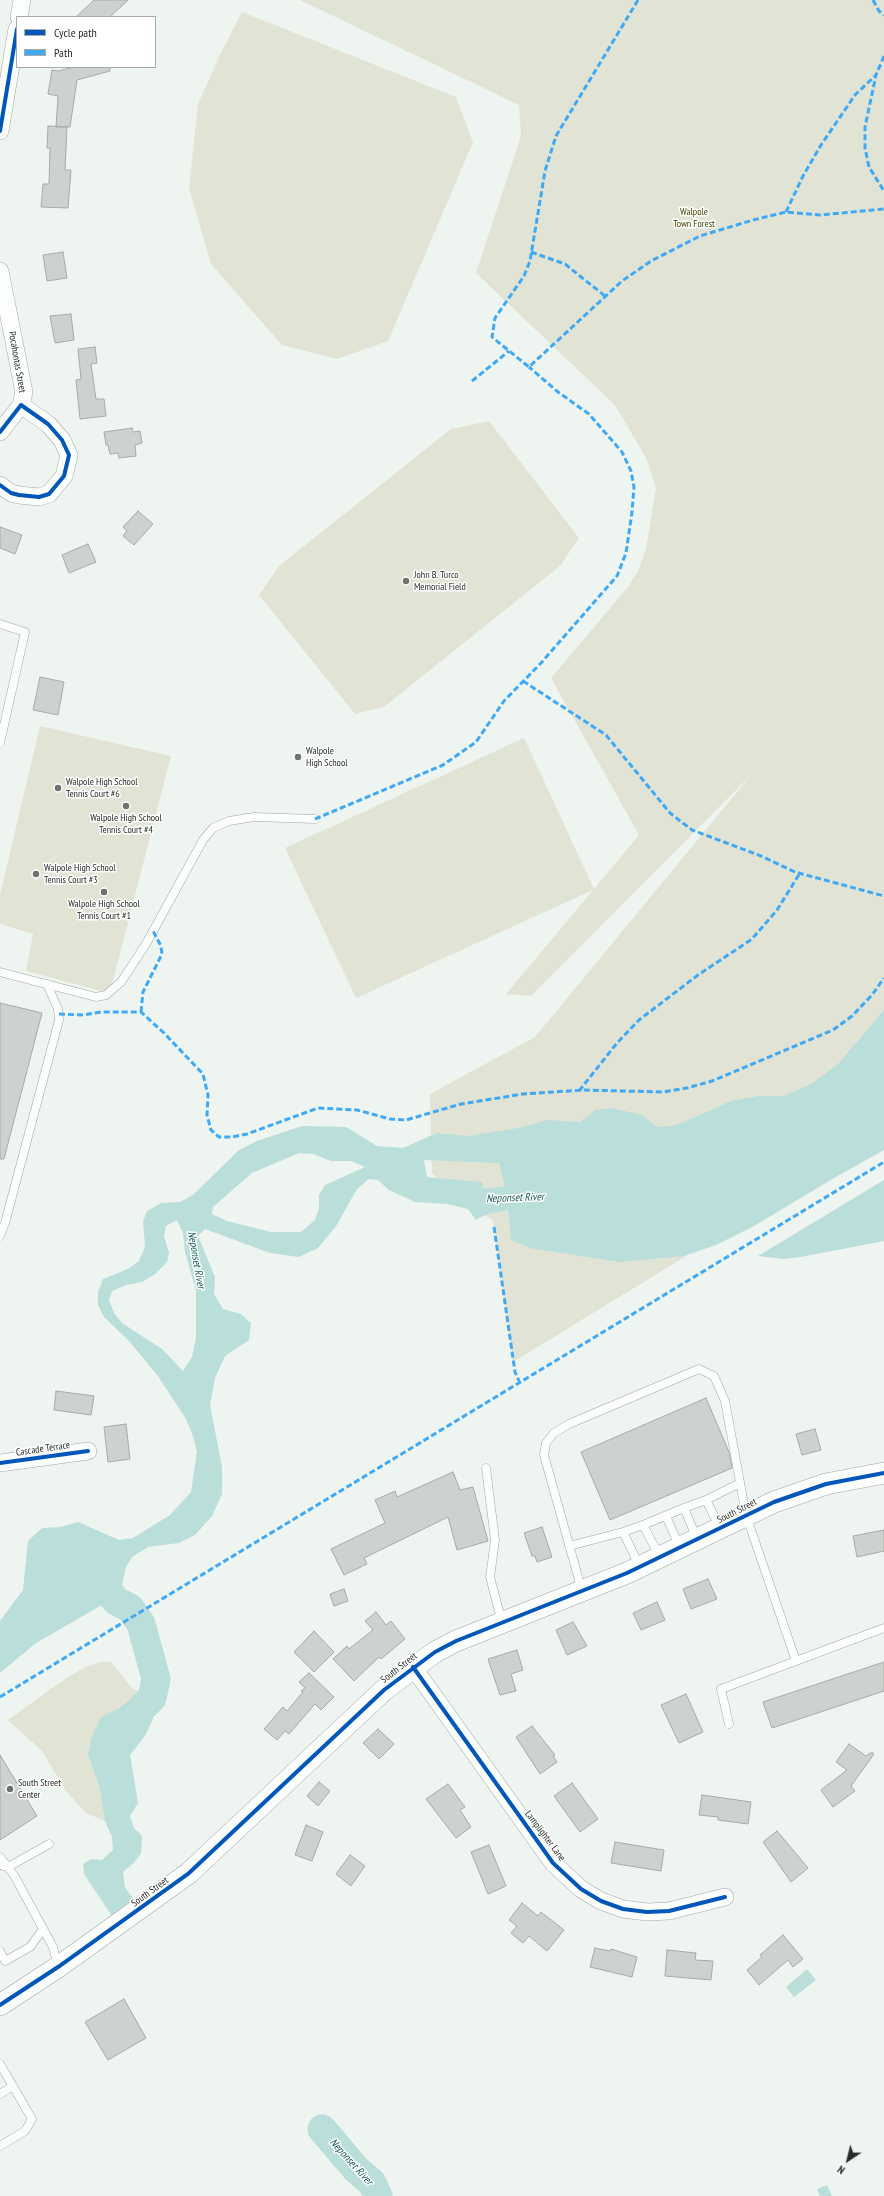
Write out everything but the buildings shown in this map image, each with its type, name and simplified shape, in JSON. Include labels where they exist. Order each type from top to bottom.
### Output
[{"type":"street","points":[[19,16],[22,0]]},
{"type":"street","points":[[0,131],[16,35]]},
{"type":"street","name":"Pocahontas Street","points":[[0,271],[24,392],[21,405]]},
{"type":"street","points":[[0,432],[21,405],[48,424],[62,440],[69,455],[68,466],[52,491],[39,497],[11,493],[0,485]]},
{"type":"street","name":"Cascade Terrace","points":[[0,1463],[88,1451]]},
{"type":"street","name":"South Street","points":[[0,2005],[58,1967],[189,1873],[356,1716],[413,1666],[456,1641],[582,1592],[640,1567],[774,1502],[807,1490],[884,1473]]},
{"type":"street","name":"Lamplighter Lane","points":[[413,1666],[553,1863],[581,1889],[601,1901],[623,1908],[647,1912],[669,1911],[725,1897]]},
{"type":"lane","points":[[0,624],[25,632],[0,743]]},
{"type":"lane","points":[[0,972],[96,997],[106,995],[115,989],[146,944],[204,840],[213,828],[229,821],[254,817],[315,819]]},
{"type":"lane","points":[[0,1236],[5,1223],[59,1020],[58,1009],[47,984]]},
{"type":"lane","points":[[582,1592],[544,1455],[546,1443],[554,1433],[569,1424],[698,1369],[714,1376],[725,1401],[746,1515],[796,1661]]},
{"type":"lane","points":[[486,1468],[495,1540],[490,1577],[502,1623]]},
{"type":"lane","points":[[569,1546],[623,1532],[643,1525],[706,1500],[740,1483]]},
{"type":"lane","points":[[706,1500],[720,1529]]},
{"type":"lane","points":[[684,1508],[689,1544]]},
{"type":"lane","points":[[666,1516],[689,1544]]},
{"type":"lane","points":[[643,1525],[660,1558]]},
{"type":"lane","points":[[623,1532],[640,1567]]},
{"type":"lane","points":[[730,1724],[721,1689],[884,1628]]},
{"type":"lane","points":[[4,1866],[49,1844]]},
{"type":"lane","points":[[0,1856],[4,1866],[53,1947],[58,1967]]},
{"type":"lane","points":[[0,1951],[5,1961],[30,1947],[43,1930]]},
{"type":"lane","points":[[0,2064],[32,2119],[25,2131],[0,2146]]},
{"type":"lane","points":[[0,2094],[13,2086]]},
{"type":"green space","name":"Walpole Town Forest","points":[[300,0],[884,0],[884,1135],[513,1362],[493,1221],[432,1174],[430,1094],[535,1037],[751,775],[531,996],[506,994],[593,890],[356,998],[285,848],[524,738],[594,889],[639,835],[551,678],[628,587],[638,571],[646,549],[656,488],[647,460],[615,405],[476,273],[521,136],[519,105]]},
{"type":"green space","points":[[242,12],[456,97],[473,142],[388,341],[337,359],[282,345],[211,264],[189,188],[198,104],[220,55]]},
{"type":"green space","name":"John B. Turco Memorial Field","points":[[489,421],[579,538],[560,566],[384,707],[355,714],[259,595],[280,565],[451,429]]},
{"type":"green space","points":[[40,726],[171,756],[111,988],[105,992],[26,971],[33,934],[0,924],[0,895]]},
{"type":"green space","points":[[101,1662],[111,1662],[132,1688],[152,1698],[115,1710],[101,1717],[91,1738],[88,1755],[99,1785],[105,1821],[86,1813],[66,1791],[42,1751],[8,1720],[56,1685],[85,1667]]},
{"type":"water","points":[[884,1010],[884,1150],[754,1226],[716,1245],[684,1256],[619,1262],[530,1248],[511,1240],[508,1210],[487,1214],[476,1220],[468,1209],[448,1204],[415,1202],[389,1190],[378,1180],[369,1179],[357,1189],[336,1226],[318,1248],[299,1257],[270,1253],[205,1229],[198,1236],[215,1277],[214,1294],[223,1309],[241,1314],[251,1323],[249,1340],[225,1356],[215,1378],[210,1405],[222,1467],[222,1494],[212,1516],[195,1535],[179,1543],[148,1547],[132,1557],[126,1567],[122,1585],[124,1593],[134,1606],[124,1612],[115,1605],[100,1606],[36,1643],[0,1673],[0,1621],[23,1590],[28,1541],[42,1528],[60,1527],[78,1522],[119,1540],[133,1538],[170,1515],[191,1492],[197,1451],[186,1419],[158,1376],[129,1341],[104,1317],[98,1305],[98,1292],[103,1279],[128,1269],[139,1261],[145,1247],[143,1221],[147,1211],[161,1203],[180,1202],[193,1195],[239,1150],[257,1141],[302,1126],[346,1127],[377,1146],[403,1148],[437,1133],[468,1136],[524,1127],[547,1120],[580,1122],[595,1110],[611,1108],[642,1115],[657,1127],[677,1125],[731,1101],[759,1096],[784,1096],[813,1083],[839,1063]],"holes":[[[299,1153],[313,1154],[331,1161],[351,1161],[365,1167],[325,1185],[319,1195],[319,1208],[315,1220],[301,1232],[271,1232],[227,1221],[212,1214],[213,1207],[252,1173]],[[424,1160],[499,1163],[505,1186],[483,1189],[482,1182],[427,1177]],[[177,1220],[183,1233],[185,1252],[196,1291],[196,1337],[192,1357],[183,1371],[162,1349],[122,1323],[114,1313],[109,1300],[112,1291],[126,1285],[142,1282],[155,1274],[167,1262],[169,1253],[164,1236],[166,1226]]]},
{"type":"water","points":[[884,1180],[884,1241],[801,1257],[783,1259],[758,1256]]},
{"type":"water","points":[[152,1698],[153,1719],[145,1736],[130,1755],[138,1803],[130,1816],[134,1828],[142,1836],[141,1853],[134,1863],[123,1872],[125,1887],[133,1899],[112,1916],[84,1874],[83,1864],[91,1859],[102,1860],[113,1850],[112,1837],[105,1821],[99,1785],[88,1755],[91,1738],[101,1717],[115,1710]]},
{"type":"water","points":[[807,1969],[816,1980],[794,1997],[786,1987]]},
{"type":"water","points":[[827,2185],[832,2196],[820,2196],[817,2189]]},
{"type":"waterway","name":"Neponset River","points":[[106,1579],[109,1591],[116,1601],[130,1608],[141,1624],[156,1679],[152,1698],[123,1724]]},
{"type":"waterway","name":"Neponset River","points":[[322,2129],[356,2169],[372,2183],[378,2196]]},
{"type":"marked path","points":[[638,0],[556,136],[545,171],[530,261],[524,276],[495,318],[492,337],[529,367],[622,281],[651,261],[700,236],[786,212],[820,215],[884,209]]},
{"type":"marked path","points":[[873,0],[879,11],[884,15]]},
{"type":"marked path","points":[[884,56],[876,75],[865,127],[865,148],[869,167],[884,191]]},
{"type":"marked path","points":[[786,212],[803,176],[821,145],[855,95],[876,75]]},
{"type":"marked path","points":[[531,252],[565,264],[605,296]]},
{"type":"marked path","points":[[472,381],[509,351]]},
{"type":"marked path","points":[[315,819],[443,765],[476,742],[504,701],[541,663],[617,576],[626,553],[632,512],[634,487],[631,471],[622,452],[589,414],[558,392],[529,367]]},
{"type":"marked path","points":[[523,681],[606,735],[670,813],[692,830],[761,856],[795,872],[884,896]]},
{"type":"marked path","points":[[579,1091],[617,1043],[639,1020],[698,975],[752,939],[777,910],[800,873]]},
{"type":"marked path","points":[[141,1012],[143,992],[162,954],[161,946],[153,931]]},
{"type":"marked path","points":[[59,1014],[83,1015],[101,1012],[141,1012],[164,1033],[203,1074],[208,1095],[207,1115],[211,1130],[219,1137],[232,1137],[247,1134],[318,1108],[357,1110],[390,1119],[406,1120],[461,1104],[523,1094],[583,1090],[663,1092],[687,1088],[712,1081],[833,1030],[852,1016],[872,995],[884,978]]},
{"type":"marked path","points":[[0,1697],[884,1162]]},
{"type":"marked path","points":[[494,1227],[515,1372],[519,1381]]},
{"type":"cycle path","points":[[0,131],[16,35]]},
{"type":"cycle path","points":[[0,432],[21,405],[48,424],[62,440],[69,455],[64,476],[49,494],[39,497],[19,495],[11,493],[0,485]]},
{"type":"cycle path","points":[[0,1463],[88,1451]]},
{"type":"cycle path","points":[[0,2005],[58,1967],[189,1873],[384,1690],[435,1652],[456,1641],[627,1573],[774,1502],[826,1484],[884,1473]]},
{"type":"cycle path","points":[[413,1667],[553,1863],[581,1889],[601,1901],[623,1909],[647,1912],[669,1911],[725,1897]]},
{"type":"place","name":"John B. Turco Memorial Field","points":[[406,581]]},
{"type":"place","name":"Walpole High School","points":[[298,757]]},
{"type":"place","name":"Walpole High School Tennis Court #6","points":[[58,788]]},
{"type":"place","name":"Walpole High School Tennis Court #4","points":[[126,806]]},
{"type":"place","name":"Walpole High School Tennis Court #3","points":[[36,874]]},
{"type":"place","name":"Walpole High School Tennis Court #1","points":[[104,892]]},
{"type":"place","name":"South Street Center","points":[[10,1789]]}]
